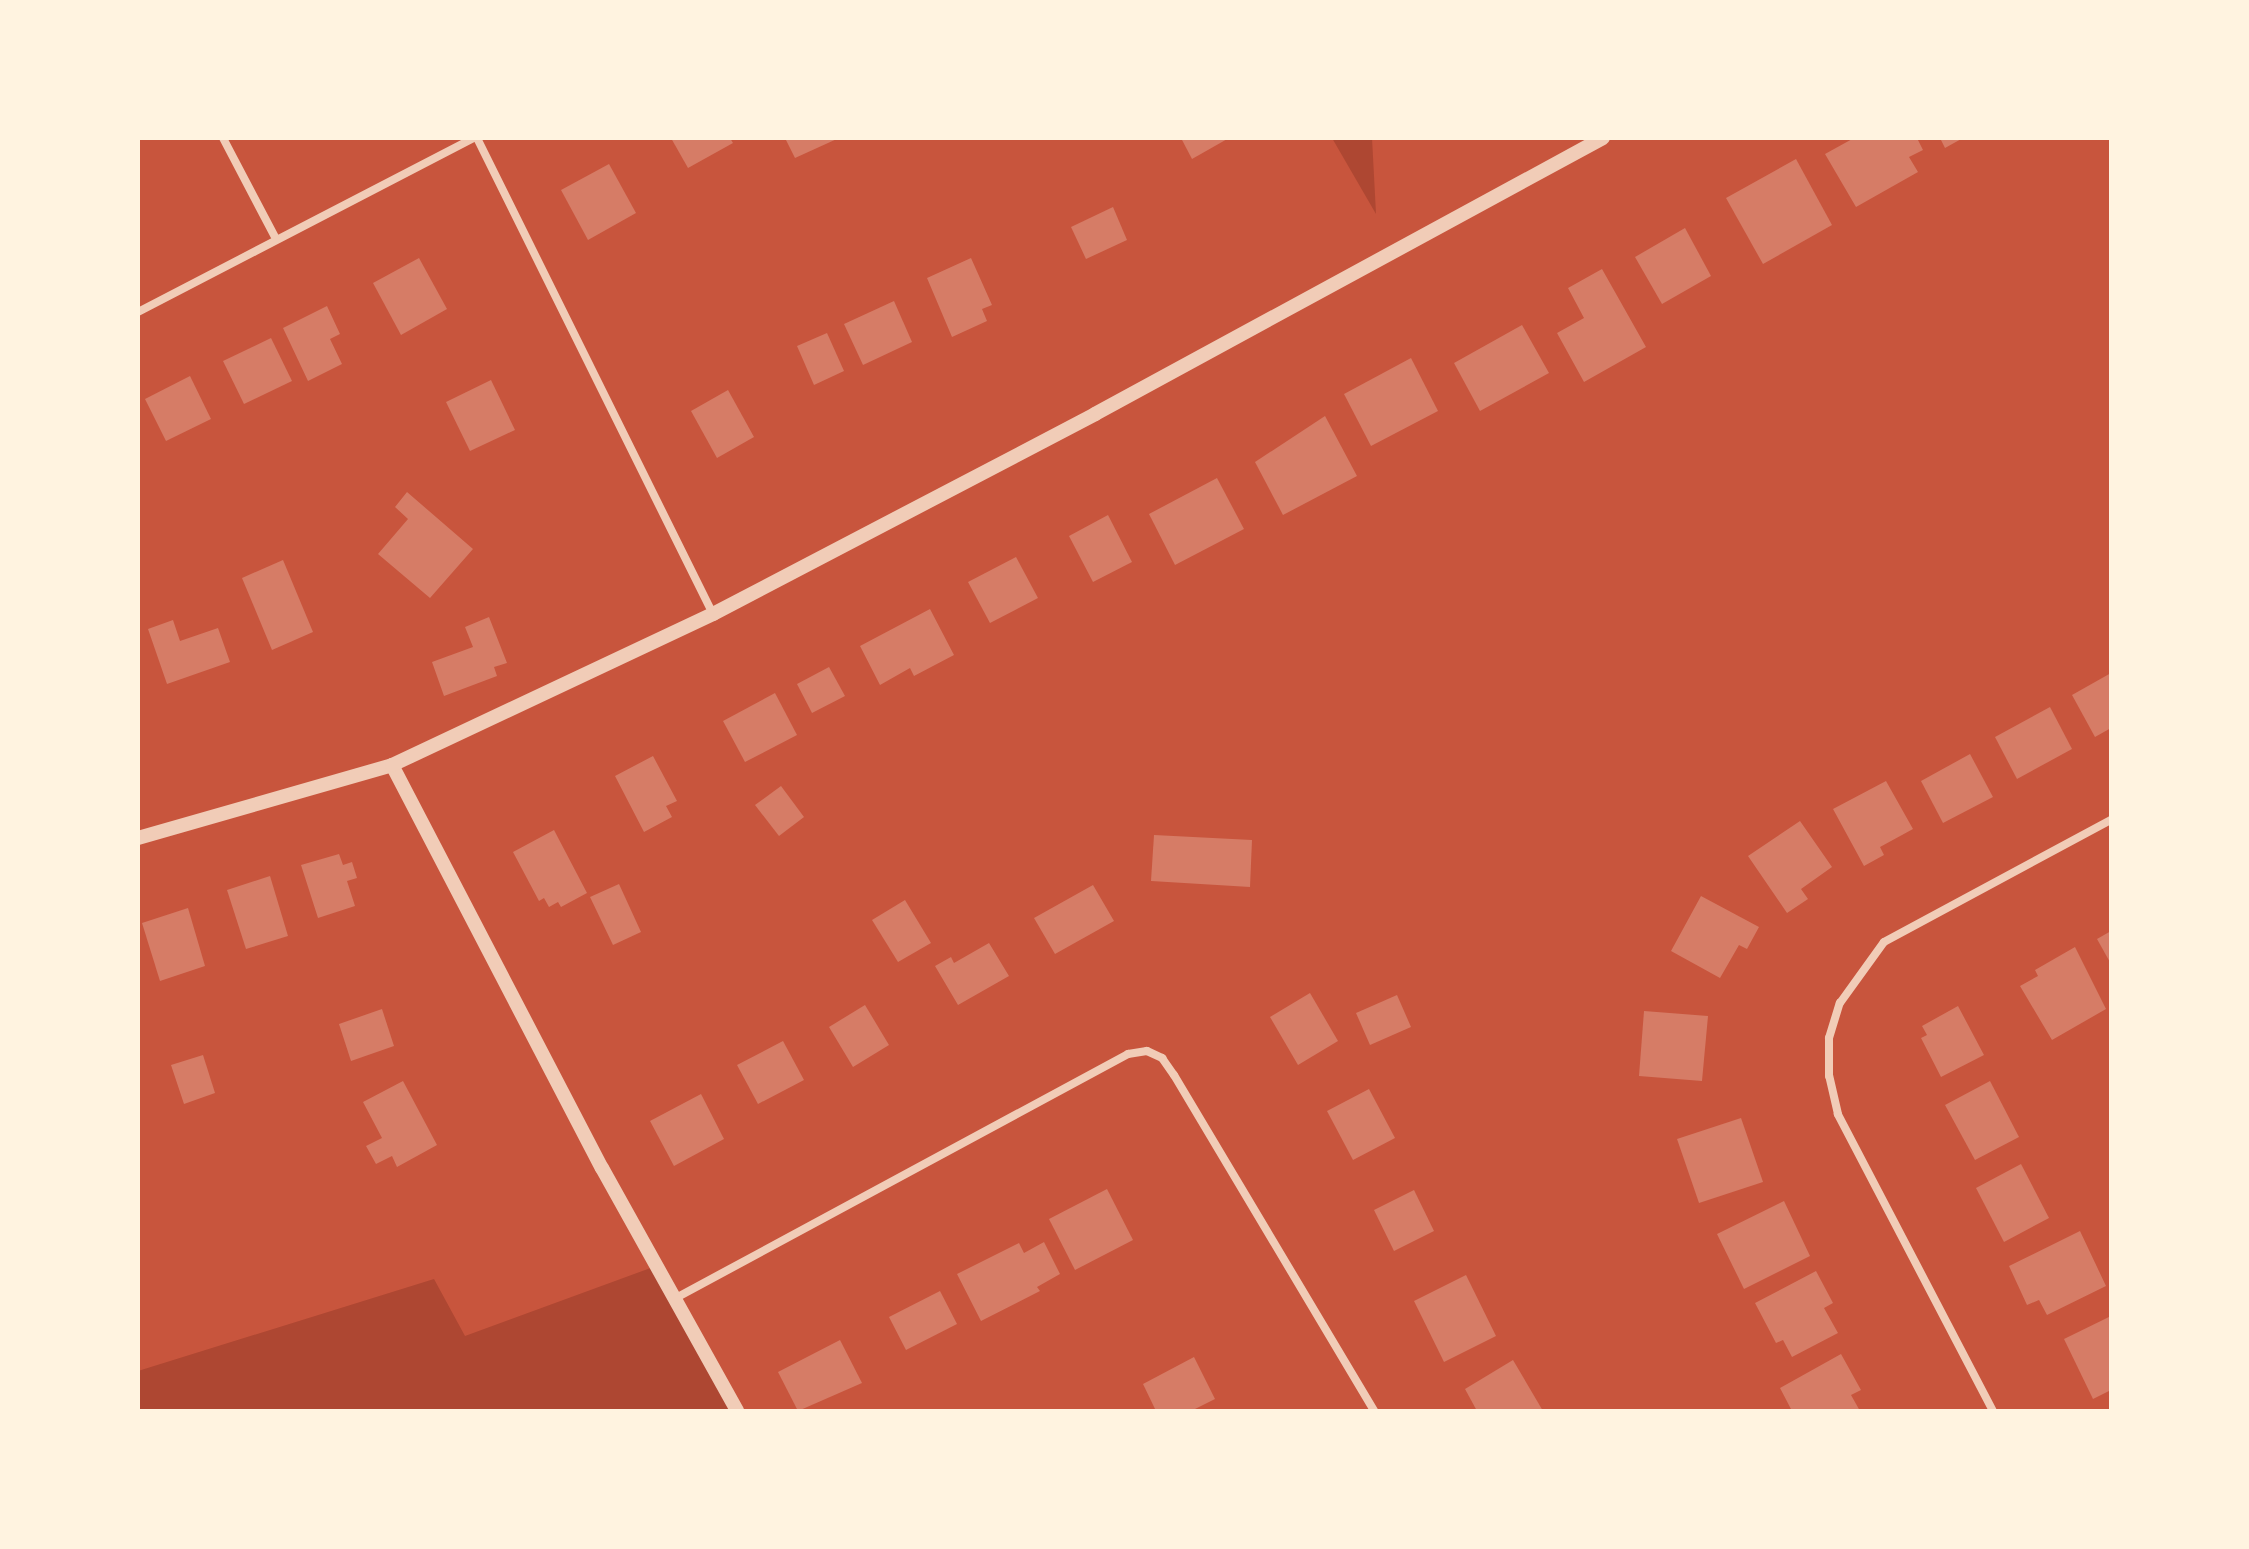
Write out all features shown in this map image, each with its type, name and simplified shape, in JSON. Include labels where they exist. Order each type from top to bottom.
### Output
[{"type":"street","points":[[223,138],[276,239]]},
{"type":"street","points":[[138,312],[476,138],[713,614]]},
{"type":"street","points":[[138,838],[392,765],[713,614],[1095,414],[1603,138]]},
{"type":"street","points":[[392,765],[674,1299],[737,1411]]},
{"type":"street","points":[[1993,1411],[1838,1114],[1829,1076],[1829,1038],[1852,982],[1884,942],[2111,820]]},
{"type":"street","points":[[674,1299],[1128,1054],[1147,1051],[1174,1075],[1374,1411]]},
{"type":"shaded area","points":[[1332,138],[1372,138],[1376,214]]},
{"type":"shaded area","points":[[656,1266],[738,1411],[138,1411],[138,1371],[434,1279],[465,1336]]},
{"type":"building","points":[[671,138],[730,138],[733,143],[688,168]]},
{"type":"building","points":[[785,138],[839,138],[795,158]]},
{"type":"building","points":[[1181,138],[1229,138],[1192,159]]},
{"type":"building","points":[[1854,138],[1917,138],[1923,150],[1909,157],[1918,172],[1856,207],[1825,154]]},
{"type":"building","points":[[1940,138],[1963,138],[1945,148]]},
{"type":"building","points":[[1796,159],[1832,225],[1763,264],[1726,198]]},
{"type":"building","points":[[609,164],[636,213],[588,240],[561,190]]},
{"type":"building","points":[[1113,207],[1127,240],[1086,259],[1071,227]]},
{"type":"building","points":[[1685,228],[1711,276],[1662,304],[1635,257]]},
{"type":"building","points":[[419,258],[447,309],[401,335],[373,283]]},
{"type":"building","points":[[971,258],[992,305],[982,309],[987,321],[952,337],[927,278]]},
{"type":"building","points":[[1602,269],[1646,347],[1584,382],[1557,333],[1584,318],[1568,288]]},
{"type":"building","points":[[894,301],[912,342],[863,365],[844,324]]},
{"type":"building","points":[[327,306],[340,334],[330,339],[342,364],[308,381],[283,328]]},
{"type":"building","points":[[1522,325],[1549,373],[1480,411],[1454,363]]},
{"type":"building","points":[[827,333],[844,371],[814,385],[797,346]]},
{"type":"building","points":[[271,338],[292,381],[244,404],[223,361]]},
{"type":"building","points":[[1411,358],[1438,411],[1371,446],[1344,394]]},
{"type":"building","points":[[190,376],[211,419],[166,441],[145,399]]},
{"type":"building","points":[[491,380],[515,430],[470,451],[446,402]]},
{"type":"building","points":[[728,390],[754,437],[717,458],[691,411]]},
{"type":"building","points":[[1325,416],[1357,476],[1283,515],[1255,462]]},
{"type":"building","points":[[1217,478],[1244,529],[1175,565],[1149,514]]},
{"type":"building","points":[[407,492],[473,549],[430,598],[378,554],[408,519],[395,507]]},
{"type":"building","points":[[1108,515],[1132,562],[1093,582],[1069,536]]},
{"type":"building","points":[[1016,557],[1038,598],[990,623],[968,582]]},
{"type":"building","points":[[283,560],[313,632],[272,650],[242,578]]},
{"type":"building","points":[[930,609],[954,655],[914,676],[910,668],[880,685],[860,646]]},
{"type":"building","points":[[489,617],[507,663],[494,667],[497,676],[444,696],[432,662],[473,647],[465,627]]},
{"type":"building","points":[[173,620],[180,641],[218,628],[230,662],[167,684],[148,629]]},
{"type":"building","points":[[829,667],[845,696],[812,713],[797,684]]},
{"type":"building","points":[[2111,673],[2111,728],[2095,737],[2072,695]]},
{"type":"building","points":[[775,693],[797,735],[745,762],[723,721]]},
{"type":"building","points":[[2050,707],[2072,749],[2017,779],[1995,737]]},
{"type":"building","points":[[1970,754],[1993,797],[1943,823],[1921,781]]},
{"type":"building","points":[[653,756],[677,801],[666,806],[672,817],[644,832],[615,776]]},
{"type":"building","points":[[1886,781],[1913,829],[1880,847],[1884,855],[1864,866],[1833,809]]},
{"type":"building","points":[[781,786],[804,817],[779,836],[755,805]]},
{"type":"building","points":[[1800,821],[1832,867],[1801,889],[1808,899],[1787,913],[1748,856]]},
{"type":"building","points":[[554,830],[587,893],[561,907],[558,902],[549,907],[544,898],[539,901],[513,852]]},
{"type":"building","points":[[1154,835],[1252,840],[1250,887],[1151,881]]},
{"type":"building","points":[[339,854],[343,865],[352,862],[357,878],[347,881],[355,906],[318,918],[301,865]]},
{"type":"building","points":[[270,876],[288,936],[246,949],[227,890]]},
{"type":"building","points":[[619,884],[641,932],[613,945],[590,897]]},
{"type":"building","points":[[1093,885],[1114,921],[1055,954],[1034,918]]},
{"type":"building","points":[[1701,896],[1759,927],[1747,949],[1739,945],[1720,978],[1671,951]]},
{"type":"building","points":[[905,900],[931,943],[898,962],[872,920]]},
{"type":"building","points":[[188,908],[205,966],[160,981],[142,923]]},
{"type":"building","points":[[2111,931],[2111,964],[2097,939]]},
{"type":"building","points":[[989,943],[1009,976],[958,1005],[935,966],[951,957],[954,963]]},
{"type":"building","points":[[2075,947],[2106,1009],[2052,1040],[2020,986],[2038,976],[2035,970]]},
{"type":"building","points":[[1310,993],[1338,1041],[1298,1065],[1270,1017]]},
{"type":"building","points":[[1397,995],[1411,1027],[1370,1045],[1356,1013]]},
{"type":"building","points":[[865,1005],[889,1045],[853,1067],[829,1027]]},
{"type":"building","points":[[1958,1006],[1984,1055],[1941,1077],[1921,1038],[1927,1035],[1922,1026]]},
{"type":"building","points":[[382,1009],[394,1046],[351,1061],[339,1024]]},
{"type":"building","points":[[1644,1011],[1708,1016],[1702,1081],[1639,1076]]},
{"type":"building","points":[[783,1041],[804,1080],[758,1104],[737,1065]]},
{"type":"building","points":[[203,1055],[215,1093],[184,1104],[171,1065]]},
{"type":"building","points":[[403,1081],[437,1145],[397,1167],[392,1156],[376,1164],[366,1146],[382,1138],[363,1102]]},
{"type":"building","points":[[1990,1081],[2019,1137],[1975,1160],[1945,1105]]},
{"type":"building","points":[[1369,1089],[1395,1138],[1353,1160],[1327,1111]]},
{"type":"building","points":[[701,1094],[724,1139],[674,1166],[650,1121]]},
{"type":"building","points":[[1741,1118],[1763,1182],[1699,1203],[1677,1139]]},
{"type":"building","points":[[2021,1164],[2049,1218],[2004,1242],[1976,1188]]},
{"type":"building","points":[[1107,1189],[1133,1240],[1075,1270],[1049,1219]]},
{"type":"building","points":[[1414,1190],[1434,1231],[1394,1251],[1374,1210]]},
{"type":"building","points":[[1784,1201],[1810,1256],[1744,1289],[1717,1234]]},
{"type":"building","points":[[2080,1231],[2106,1286],[2047,1315],[2039,1300],[2027,1305],[2009,1266]]},
{"type":"building","points":[[1044,1242],[1060,1274],[1037,1287],[1040,1291],[981,1321],[957,1274],[1019,1243],[1024,1253]]},
{"type":"building","points":[[1816,1271],[1833,1303],[1824,1308],[1838,1333],[1792,1357],[1783,1340],[1776,1343],[1755,1303]]},
{"type":"building","points":[[1466,1275],[1496,1336],[1444,1362],[1414,1301]]},
{"type":"building","points":[[940,1291],[957,1324],[906,1350],[889,1317]]},
{"type":"building","points":[[2111,1316],[2111,1390],[2093,1399],[2064,1339]]},
{"type":"building","points":[[840,1340],[862,1383],[798,1411],[778,1372]]},
{"type":"building","points":[[1841,1354],[1861,1390],[1851,1395],[1860,1411],[1792,1411],[1780,1388]]},
{"type":"building","points":[[1194,1357],[1215,1399],[1191,1411],[1156,1411],[1143,1384]]},
{"type":"building","points":[[1513,1360],[1543,1411],[1477,1411],[1465,1389]]}]
